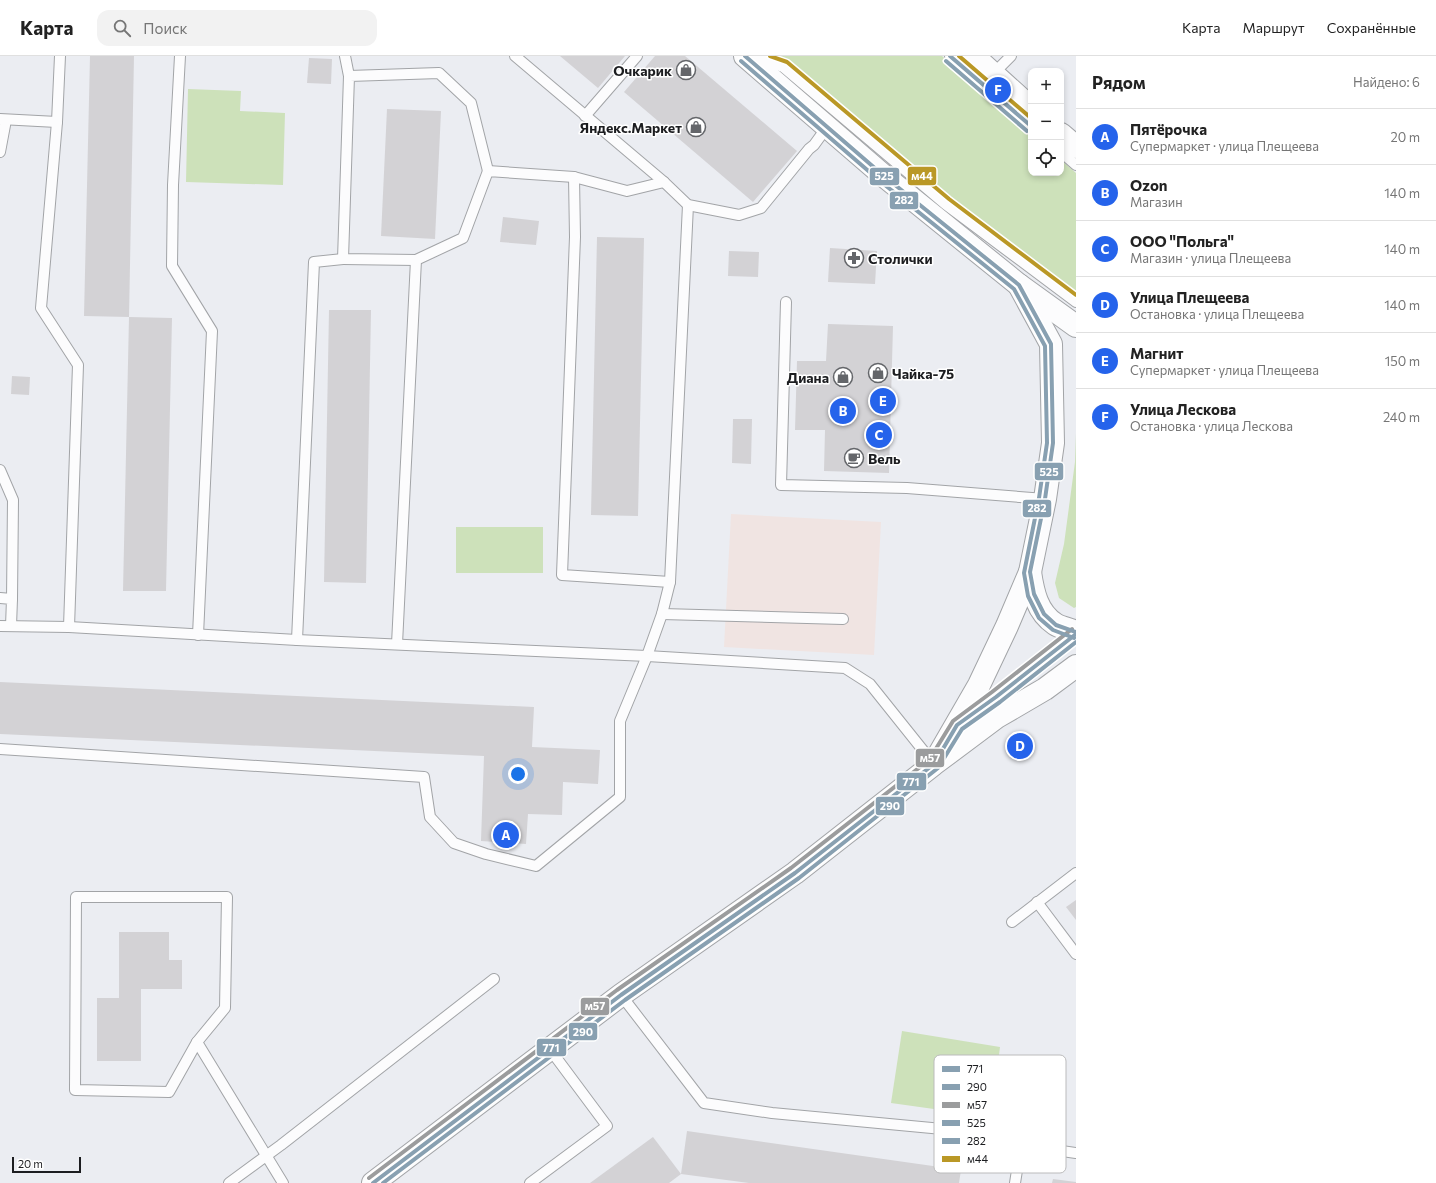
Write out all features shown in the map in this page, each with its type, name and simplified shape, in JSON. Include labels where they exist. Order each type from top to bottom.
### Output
[{"type":"main road","points":[[745,56],[884,176],[1019,285],[1076,326]]},
{"type":"main road","points":[[971,56],[1028,105]]},
{"type":"main road","points":[[1064,137],[1076,147]]},
{"type":"main road","points":[[934,764],[979,685],[1007,626],[1030,572],[1044,499],[1053,443],[1051,344],[1019,285]]},
{"type":"main road","points":[[1030,572],[1034,594],[1044,614],[1056,625],[1076,633]]},
{"type":"main road","points":[[373,1183],[549,1048],[621,995],[795,872],[997,717],[1045,689],[1076,666]]},
{"type":"lane","points":[[60,56],[57,122],[41,308],[78,365],[69,627]]},
{"type":"lane","points":[[180,56],[173,185],[172,266],[212,330],[198,635]]},
{"type":"lane","points":[[342,259],[349,76],[345,56]]},
{"type":"lane","points":[[515,56],[664,182],[688,205],[739,215],[761,208],[814,145],[827,127]]},
{"type":"lane","points":[[585,116],[637,56]]},
{"type":"lane","points":[[752,56],[783,67],[944,204],[1076,302]]},
{"type":"lane","points":[[950,56],[1028,123]]},
{"type":"lane","points":[[993,74],[1010,56]]},
{"type":"lane","points":[[297,640],[314,262],[342,259],[416,260],[463,238],[488,171],[471,103],[439,73],[349,76]]},
{"type":"lane","points":[[0,152],[3,120],[57,122]]},
{"type":"lane","points":[[1064,155],[1076,165]]},
{"type":"lane","points":[[488,171],[574,177],[627,191],[664,182]]},
{"type":"lane","points":[[574,177],[575,237],[562,575],[670,582]]},
{"type":"lane","points":[[0,749],[424,777],[430,817],[454,843],[486,854],[536,866],[620,797],[620,721],[647,656],[662,614],[670,582],[688,205]]},
{"type":"lane","points":[[397,644],[416,260]]},
{"type":"lane","points":[[786,302],[781,485],[907,488],[1044,499]]},
{"type":"lane","points":[[0,470],[13,500],[11,626]]},
{"type":"lane","points":[[0,598],[12,599]]},
{"type":"lane","points":[[662,614],[843,619]]},
{"type":"lane","points":[[0,626],[69,627],[297,640],[647,656],[845,668],[870,684],[934,764]]},
{"type":"lane","points":[[957,725],[996,697],[1076,633]]},
{"type":"lane","points":[[1012,922],[1076,873]]},
{"type":"lane","points":[[76,897],[228,897],[225,1008],[198,1042],[169,1092],[75,1090],[76,897]]},
{"type":"lane","points":[[1037,902],[1076,954]]},
{"type":"lane","points":[[229,1183],[494,979]]},
{"type":"lane","points":[[621,995],[704,1103],[772,1113],[934,1128]]},
{"type":"lane","points":[[198,1042],[283,1183]]},
{"type":"lane","points":[[530,1183],[607,1126],[549,1048]]},
{"type":"lane","points":[[1066,1152],[1076,1153]]},
{"type":"lane","points":[[1015,1183],[1017,1173]]},
{"type":"shaded area","points":[[731,514],[881,522],[874,655],[724,647]]},
{"type":"green space","points":[[779,56],[942,56],[1028,131],[1028,176],[1064,176],[1064,163],[1076,173],[1076,294],[990,230],[898,158]]},
{"type":"green space","points":[[188,89],[241,91],[240,111],[285,113],[283,185],[186,182]]},
{"type":"green space","points":[[1076,433],[1076,607],[1074,608],[1059,598],[1055,583],[1064,544],[1075,462]]},
{"type":"green space","points":[[456,527],[543,527],[543,573],[456,573]]},
{"type":"green space","points":[[902,1031],[1000,1047],[999,1055],[934,1055],[934,1109],[891,1103]]},
{"type":"building","points":[[90,56],[134,56],[129,317],[84,316]]},
{"type":"building","points":[[560,56],[625,56],[598,88]]},
{"type":"building","points":[[655,56],[685,56],[797,151],[753,202],[624,92]]},
{"type":"building","points":[[309,58],[332,59],[331,84],[307,83]]},
{"type":"building","points":[[387,109],[441,111],[435,239],[381,236]]},
{"type":"building","points":[[503,217],[539,221],[536,245],[500,242]]},
{"type":"building","points":[[597,237],[644,238],[638,516],[591,515]]},
{"type":"building","points":[[830,248],[877,251],[875,284],[828,282]]},
{"type":"building","points":[[729,251],[759,252],[758,277],[728,276]]},
{"type":"building","points":[[329,310],[371,310],[366,583],[324,582]]},
{"type":"building","points":[[129,317],[172,318],[166,591],[123,591]]},
{"type":"building","points":[[828,324],[893,326],[889,473],[824,471],[825,430],[795,430],[797,361],[826,361]]},
{"type":"building","points":[[12,376],[30,377],[29,395],[11,394]]},
{"type":"building","points":[[733,419],[752,419],[751,464],[732,463]]},
{"type":"building","points":[[0,682],[534,707],[532,747],[600,750],[598,784],[563,782],[562,815],[528,814],[526,844],[481,841],[484,756],[0,734]]},
{"type":"building","points":[[1076,900],[1076,920],[1066,907]]},
{"type":"building","points":[[119,932],[169,932],[169,960],[182,960],[182,989],[141,989],[141,1061],[97,1061],[97,998],[119,998]]},
{"type":"building","points":[[687,1131],[934,1166],[934,1173],[961,1173],[959,1183],[749,1183],[681,1174]]},
{"type":"building","points":[[653,1137],[681,1174],[669,1183],[590,1183]]},
{"type":"building","points":[[1053,1179],[1076,1182],[1076,1183],[1052,1183]]},
{"type":"transit line","name":"525","points":[[745,56],[884,176],[1019,285],[1051,344],[1053,443],[1045,499],[1030,572],[1034,594],[1044,614],[1056,625],[1076,632]]},
{"type":"transit line","name":"м44","points":[[770,56],[787,62],[949,199],[1076,295]]},
{"type":"transit line","name":"525","points":[[950,56],[1028,123]]},
{"type":"transit line","name":"м44","points":[[959,56],[1028,115]]},
{"type":"transit line","name":"282","points":[[741,61],[880,181],[1014,289],[1045,346],[1047,443],[1039,498],[1024,573],[1028,596],[1039,618],[1053,630],[1074,638]]},
{"type":"transit line","name":"282","points":[[946,61],[1027,131]]},
{"type":"transit line","name":"м57","points":[[369,1178],[617,990],[791,868],[929,760],[953,721],[1072,629]]},
{"type":"transit line","name":"771","points":[[373,1183],[621,995],[795,873],[934,764],[957,725],[996,697],[1076,634]]},
{"type":"transit line","name":"290","points":[[383,1183],[625,1000],[799,878],[938,768],[962,729],[1000,702],[1076,642]]},
{"type":"place","name":"Очкарик","points":[[686,70]]},
{"type":"place","name":"Улица Лескова","points":[[998,90]]},
{"type":"place","name":"Яндекс.Маркет","points":[[696,127]]},
{"type":"place","name":"Столички","points":[[854,258]]},
{"type":"place","name":"Чайка-75","points":[[878,373]]},
{"type":"place","name":"Диана","points":[[843,377]]},
{"type":"place","name":"Магнит","points":[[883,401]]},
{"type":"place","name":"Ozon","points":[[843,411]]},
{"type":"place","name":"ООО \"Польга\"","points":[[879,435]]},
{"type":"place","name":"Вель","points":[[854,458]]},
{"type":"place","name":"Улица Плещеева","points":[[1020,746]]},
{"type":"place","name":"Пятёрочка","points":[[506,835]]}]
